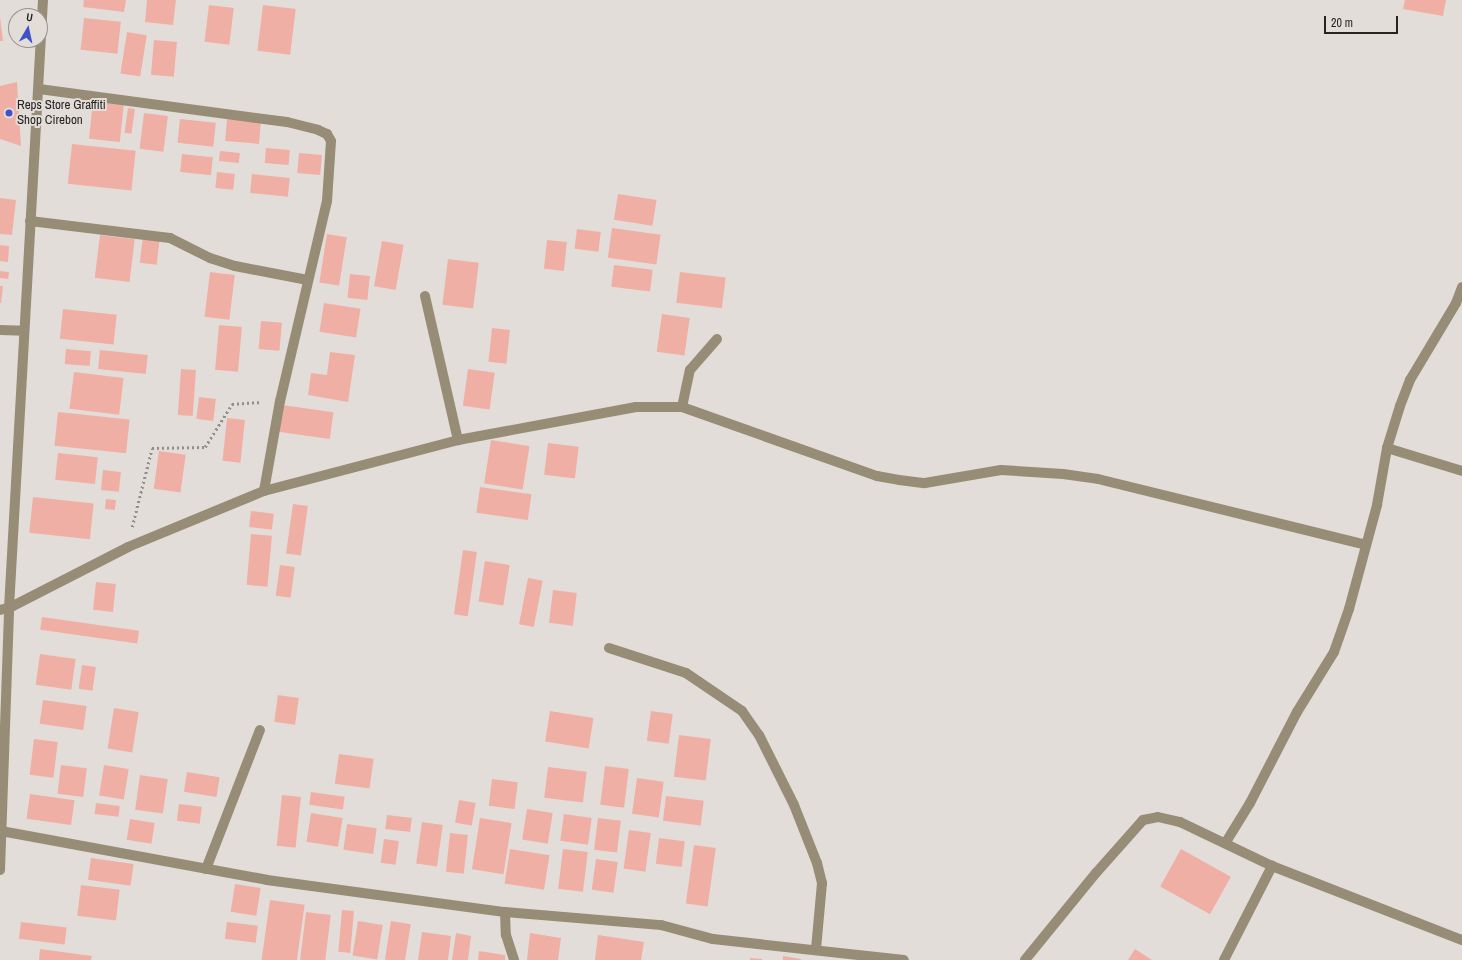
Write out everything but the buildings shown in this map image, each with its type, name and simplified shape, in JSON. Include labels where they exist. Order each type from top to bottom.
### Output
[{"type":"street","points":[[0,870],[5,609],[24,331],[43,0]]},
{"type":"street","points":[[39,89],[240,114],[287,122],[327,134],[332,149],[327,202],[280,401],[264,491]]},
{"type":"street","points":[[30,221],[170,238],[210,258],[235,266],[308,280]]},
{"type":"street","points":[[1226,842],[1250,803],[1297,712],[1334,652],[1349,609],[1377,505],[1387,448],[1410,380],[1456,303],[1462,287]]},
{"type":"street","points":[[425,296],[458,440]]},
{"type":"street","points":[[0,330],[24,331]]},
{"type":"street","points":[[682,407],[690,370],[717,339]]},
{"type":"street","points":[[5,609],[128,547],[264,491],[458,440],[636,407],[682,407],[892,478],[925,483],[1002,470],[1063,474],[1098,479],[1366,545]]},
{"type":"street","points":[[1387,448],[1462,471]]},
{"type":"street","points":[[609,648],[686,673],[742,711],[760,735],[794,805],[817,863],[822,883],[816,949]]},
{"type":"street","points":[[206,869],[260,730]]},
{"type":"street","points":[[1025,960],[1096,873],[1143,820],[1158,817],[1180,822],[1226,842],[1272,866],[1462,940]]},
{"type":"street","points":[[1,831],[268,880],[505,912],[660,925],[712,939],[816,949],[904,960]]},
{"type":"street","points":[[1224,960],[1272,866]]},
{"type":"street","points":[[505,912],[506,935],[514,960]]},
{"type":"path","points":[[128,547],[152,448],[205,447],[232,404],[280,401]]},
{"type":"place","name":"Reps Store Graffiti Shop Cirebon","points":[[9,113]]}]
